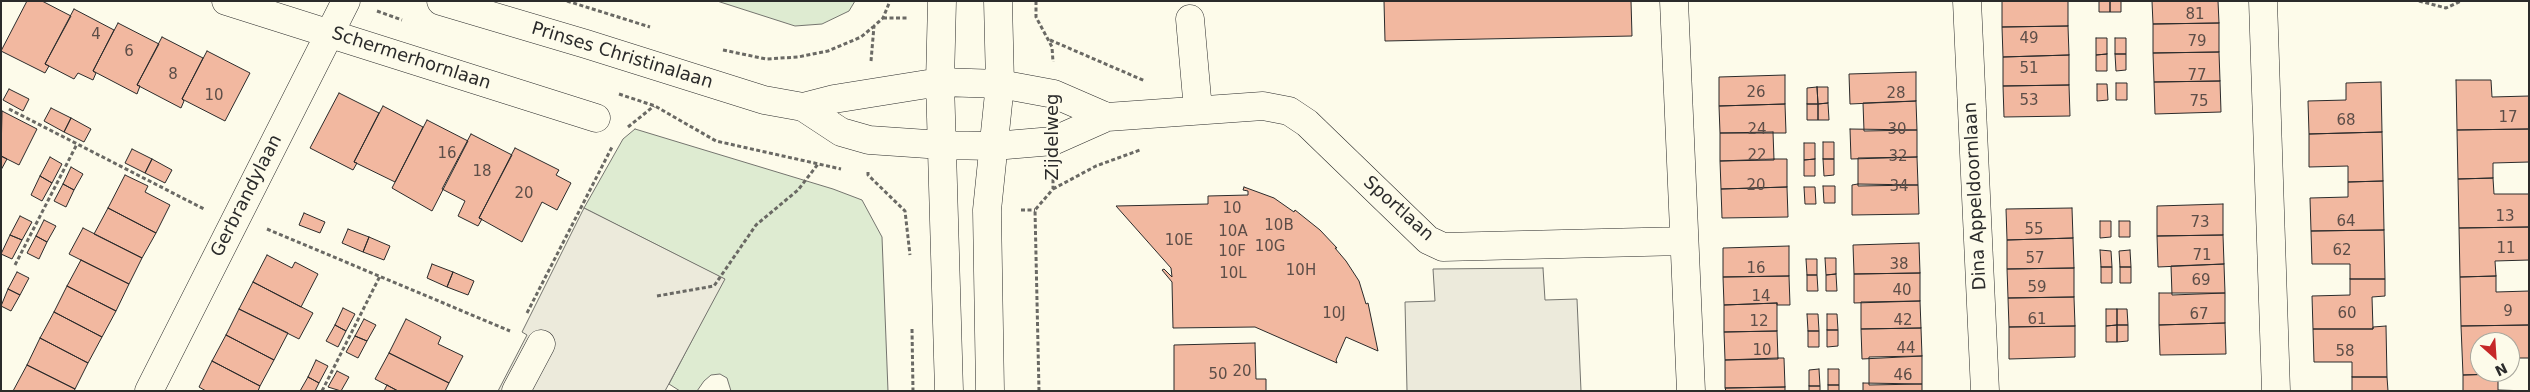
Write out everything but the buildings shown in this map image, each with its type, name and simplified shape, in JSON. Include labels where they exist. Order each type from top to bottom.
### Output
[{"type":"street","name":"Schermerhornlaan","points":[[226,1],[596,118]]},
{"type":"street","name":"Gerbrandylaan","points":[[149,391],[346,1]]},
{"type":"street","points":[[942,1],[940,82],[949,391]]},
{"type":"street","points":[[990,391],[987,210],[1000,84],[998,1]]},
{"type":"street","points":[[1674,1],[1683,242],[1691,391]]},
{"type":"street","name":"Dina Appeldoornlaan","points":[[1967,1],[1985,391]]},
{"type":"street","points":[[2264,1],[2276,391]]},
{"type":"street","name":"Prinses Christinalaan","points":[[455,3],[764,100],[803,107],[841,132],[869,140],[994,146]]},
{"type":"street","points":[[1190,19],[1198,110]]},
{"type":"street","name":"Prinses Christinalaan","points":[[803,107],[834,99],[940,82],[1000,84]]},
{"type":"street","name":"Sportlaan","points":[[1000,84],[1054,94],[1107,117]]},
{"type":"street","name":"Sportlaan","points":[[994,146],[1054,141],[1107,117],[1159,115],[1198,110],[1262,106],[1289,111],[1307,123],[1428,240],[1443,247],[1683,242]]},
{"type":"street","points":[[516,391],[529,339]]},
{"type":"path","name":"Prinses Christinalaan","points":[[567,1],[651,27]]},
{"type":"path","name":"Zijdelweg","points":[[1036,1],[1036,18],[1052,47],[1054,94]]},
{"type":"path","points":[[2420,1],[2446,8],[2461,1]]},
{"type":"path","name":"Prinses Christinalaan","points":[[717,48],[766,59],[798,57],[828,51],[862,37],[874,26]]},
{"type":"path","points":[[1049,40],[1150,84]]},
{"type":"path","points":[[620,132],[655,106],[716,141],[843,169]]},
{"type":"path","points":[[9,109],[234,220],[380,276],[529,339]]},
{"type":"path","points":[[526,317],[616,140]]},
{"type":"path","name":"Zijdelweg","points":[[1039,391],[1035,210],[1053,190],[1054,141]]},
{"type":"path","points":[[15,265],[77,144]]},
{"type":"path","points":[[1053,190],[1096,166],[1142,149]]},
{"type":"path","points":[[658,296],[714,286],[756,225],[798,190],[818,164]]},
{"type":"path","points":[[860,173],[868,175],[905,211],[910,260]]},
{"type":"path","points":[[322,391],[380,276]]},
{"type":"path","points":[[912,326],[913,391]]},
{"type":"green space","points":[[717,1],[855,1],[849,11],[822,24],[795,26]]},
{"type":"green space","points":[[635,129],[833,189],[862,200],[882,237],[888,391],[731,391],[727,378],[720,374],[711,375],[697,391],[680,391],[669,384],[724,279],[584,208],[623,139]]},
{"type":"shaded area","points":[[584,208],[725,279],[665,391],[498,391],[527,335],[522,332]]},
{"type":"shaded area","points":[[1543,268],[1545,300],[1577,299],[1581,391],[1407,391],[1405,302],[1435,301],[1433,269]]}]
